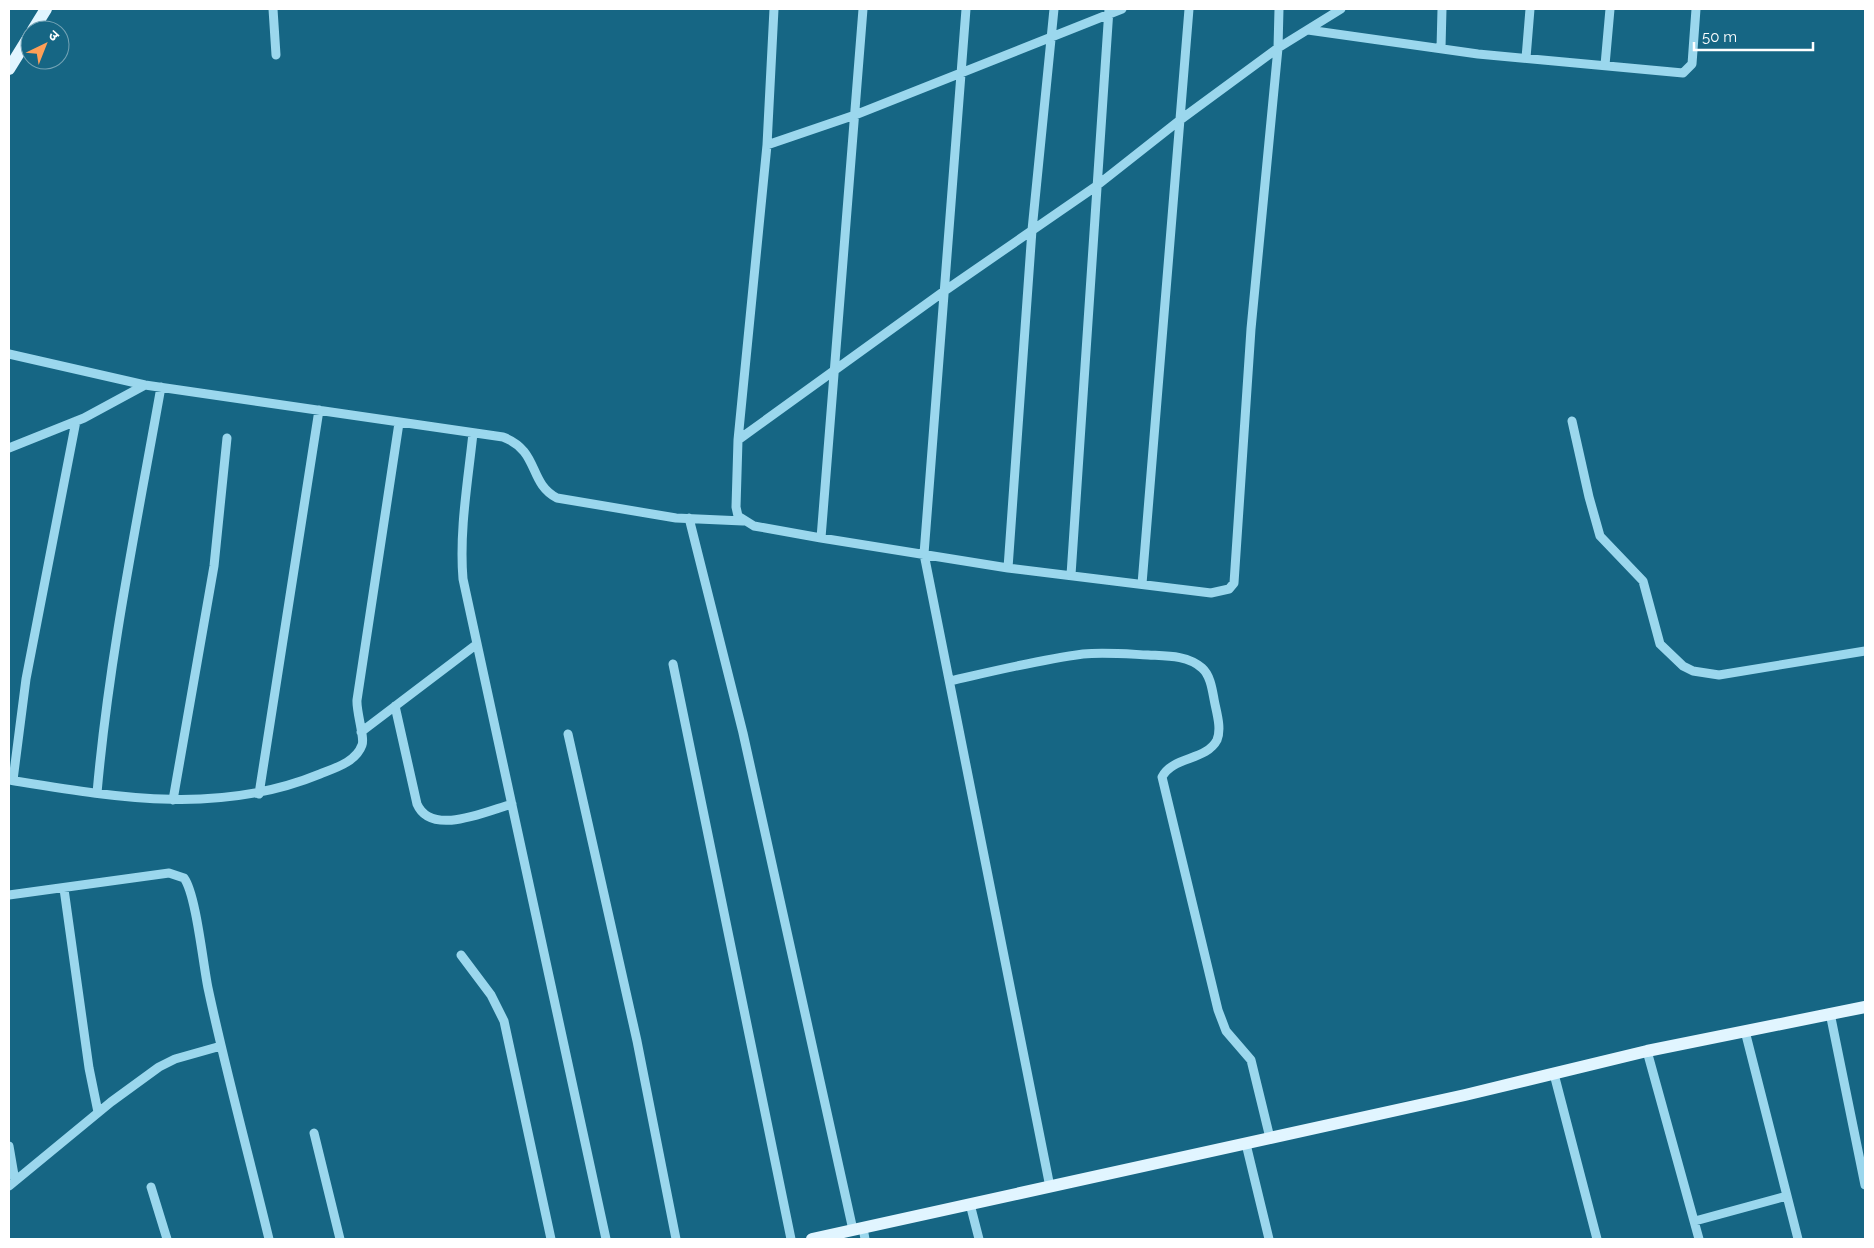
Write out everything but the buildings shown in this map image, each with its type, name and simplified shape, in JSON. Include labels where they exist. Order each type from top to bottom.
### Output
[{"type":"main road","points":[[39,20],[46,9]]},
{"type":"main road","points":[[9,69],[20,51]]},
{"type":"main road","points":[[812,1239],[860,1233],[970,1204],[1246,1144],[1647,1051],[1865,1007]]},
{"type":"street","points":[[273,9],[276,55]]},
{"type":"street","points":[[774,9],[767,145],[738,440],[736,507],[738,516],[743,521],[754,526],[821,538],[1008,568],[1211,593],[1230,590],[1234,583],[1251,329],[1278,48],[1279,9]]},
{"type":"street","points":[[821,538],[836,371],[863,9]]},
{"type":"street","points":[[966,9],[924,554],[1050,1187]]},
{"type":"street","points":[[1008,568],[1032,230],[1054,9]]},
{"type":"street","points":[[767,145],[855,115],[1051,39],[1109,11],[1122,9]]},
{"type":"street","points":[[1142,584],[1189,9]]},
{"type":"street","points":[[738,440],[944,292],[1095,187],[1180,120],[1278,48],[1341,9]]},
{"type":"street","points":[[1440,48],[1442,9]]},
{"type":"street","points":[[1526,58],[1530,9]]},
{"type":"street","points":[[1605,65],[1610,9]]},
{"type":"street","points":[[1308,30],[1526,58],[1679,73],[1686,72],[1692,64],[1696,9]]},
{"type":"street","points":[[1071,575],[1095,187],[1109,11]]},
{"type":"street","points":[[9,354],[145,385],[503,437],[522,447],[544,488],[557,498],[689,518],[743,521]]},
{"type":"street","points":[[9,448],[76,421],[145,385]]},
{"type":"street","points":[[97,793],[102,737],[125,587],[161,387]]},
{"type":"street","points":[[259,794],[319,410]]},
{"type":"street","points":[[76,421],[26,679],[11,780],[97,793],[174,800],[212,800],[259,794],[293,785],[343,764],[358,753],[363,744],[356,700],[399,423]]},
{"type":"street","points":[[1572,421],[1600,536],[1643,581],[1660,644],[1683,666],[1693,671],[1719,675],[1865,651]]},
{"type":"street","points":[[473,433],[461,557],[468,608],[606,1239]]},
{"type":"street","points":[[174,800],[214,566],[227,438]]},
{"type":"street","points":[[689,518],[745,743],[860,1233]]},
{"type":"street","points":[[361,732],[477,644]]},
{"type":"street","points":[[950,681],[1029,663],[1085,654],[1178,656],[1193,662],[1203,669],[1212,691],[1219,730],[1216,741],[1209,749],[1166,770],[1162,777],[1218,1010],[1226,1031],[1250,1060],[1270,1138]]},
{"type":"street","points":[[673,664],[791,1239]]},
{"type":"street","points":[[395,706],[417,804],[425,816],[441,822],[512,804]]},
{"type":"street","points":[[568,734],[636,1041],[676,1239]]},
{"type":"street","points":[[9,895],[169,874],[184,878],[191,891],[201,955],[221,1046],[269,1239]]},
{"type":"street","points":[[64,888],[89,1068],[98,1112]]},
{"type":"street","points":[[461,954],[490,995],[504,1021],[551,1239]]},
{"type":"street","points":[[1830,1013],[1865,1184]]},
{"type":"street","points":[[1745,1031],[1798,1239]]},
{"type":"street","points":[[12,1183],[98,1112],[165,1063],[221,1046]]},
{"type":"street","points":[[1647,1051],[1699,1239]]},
{"type":"street","points":[[1554,1074],[1597,1239]]},
{"type":"street","points":[[314,1133],[340,1239]]},
{"type":"street","points":[[1246,1144],[1269,1239]]},
{"type":"street","points":[[9,1146],[12,1183]]},
{"type":"street","points":[[151,1187],[167,1239]]},
{"type":"street","points":[[1695,1221],[1787,1196]]},
{"type":"street","points":[[970,1204],[979,1239]]}]
